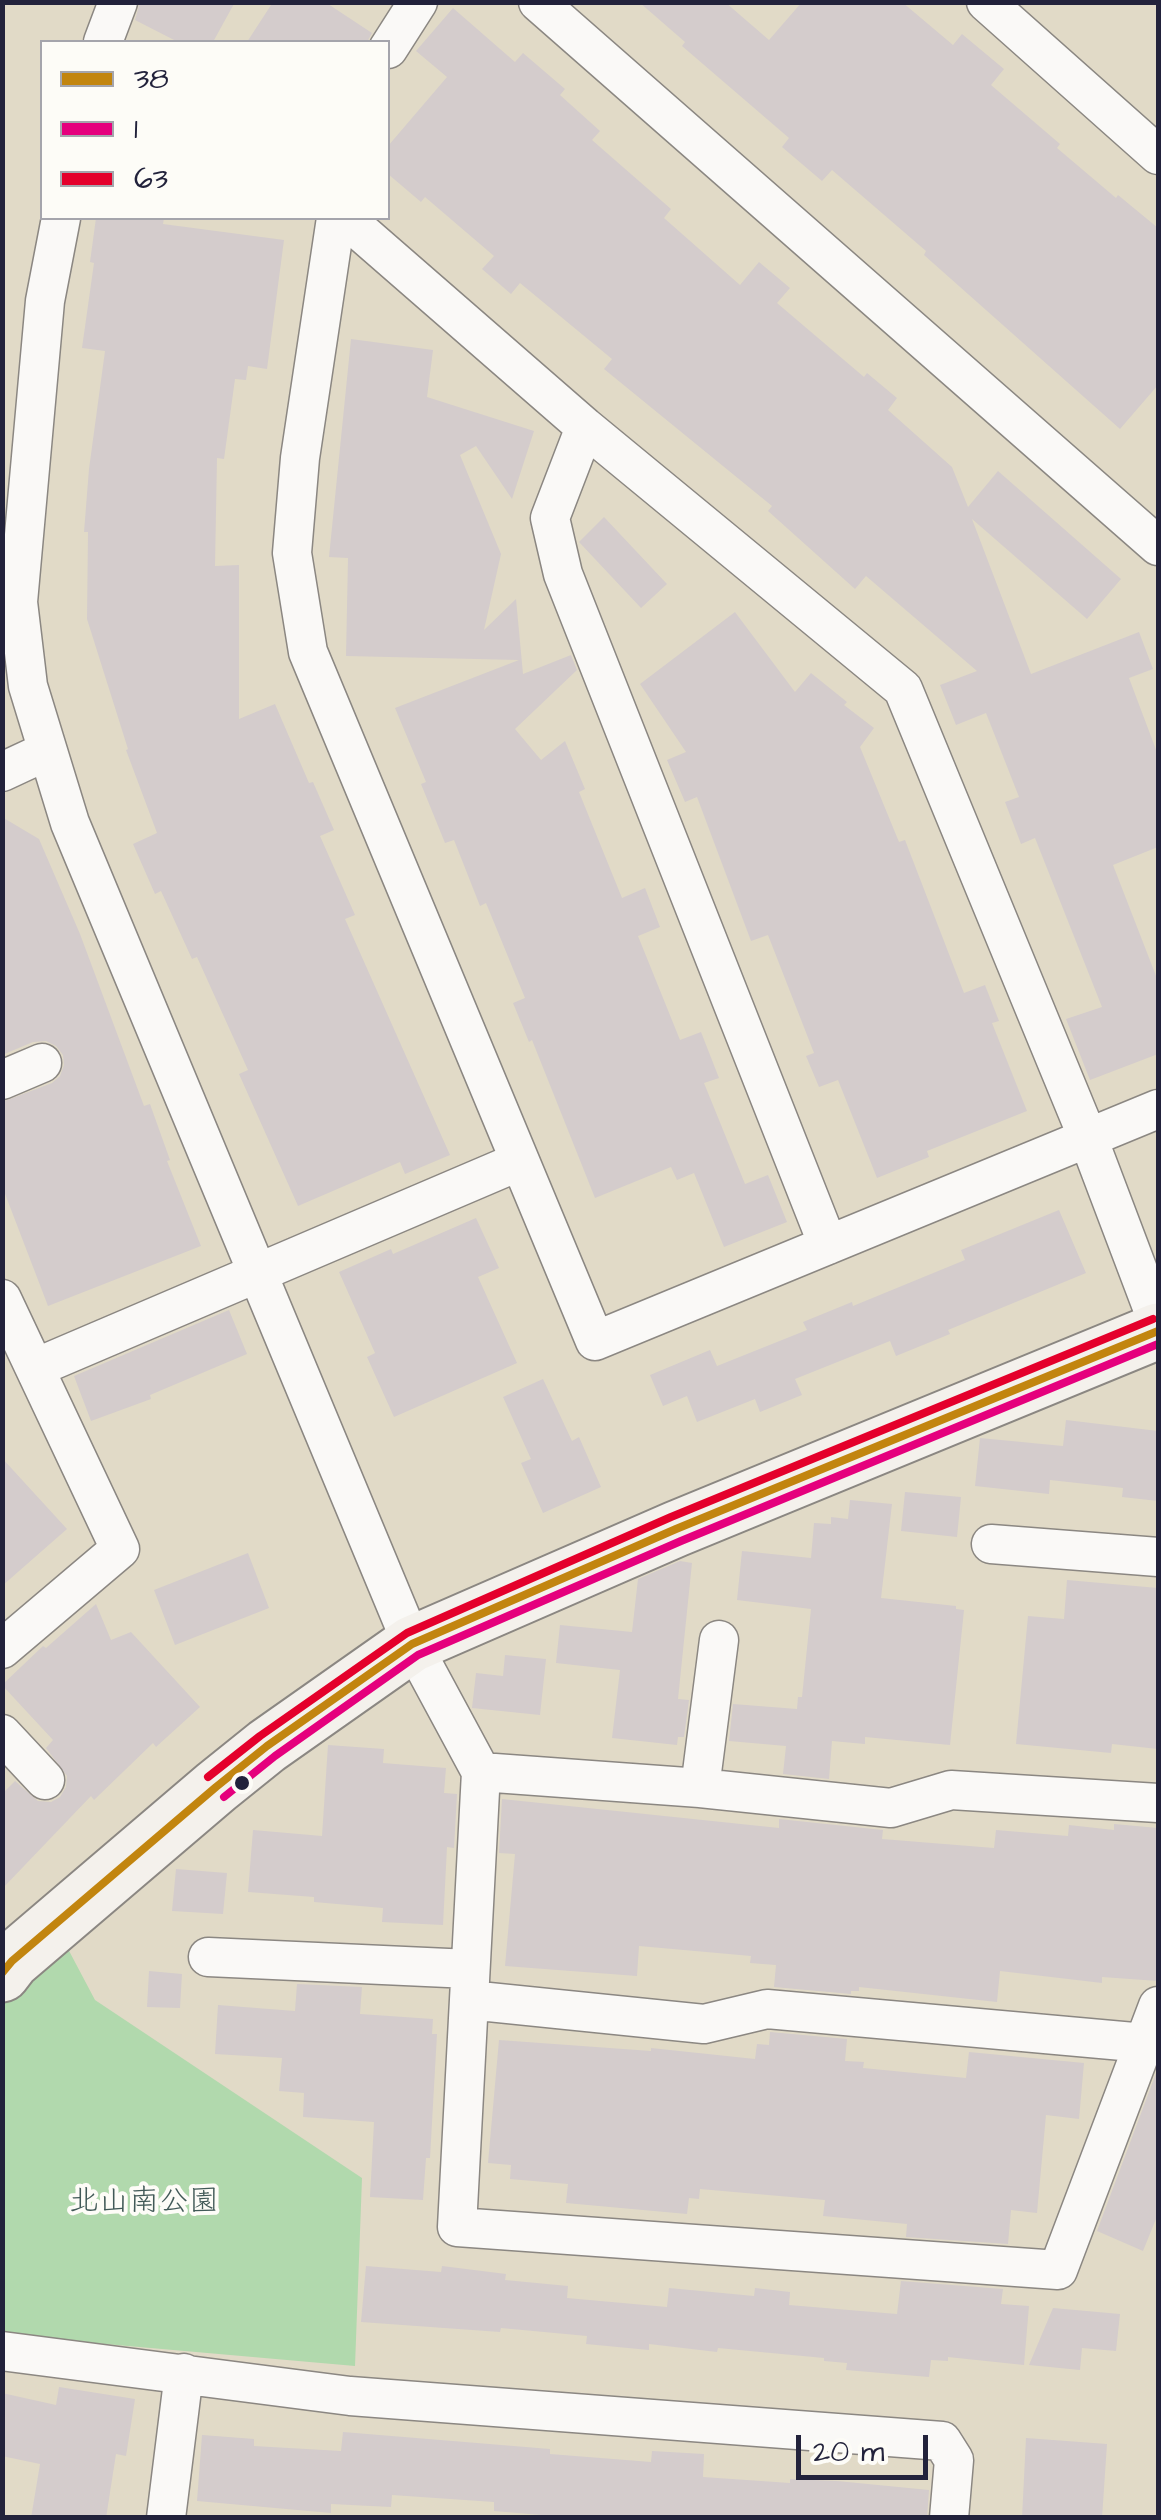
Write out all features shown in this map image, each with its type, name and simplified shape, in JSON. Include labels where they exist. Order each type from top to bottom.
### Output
[{"type":"street","points":[[104,40],[118,2]]},
{"type":"street","points":[[390,45],[418,2]]},
{"type":"street","points":[[538,2],[1158,546]]},
{"type":"street","points":[[986,2],[1158,155]]},
{"type":"street","points":[[61,220],[45,301],[18,602],[15,682],[47,751],[70,823],[412,1644],[481,1772],[457,2227],[1058,2270],[1158,2006]]},
{"type":"street","points":[[336,220],[300,458],[292,553],[308,652],[596,1341],[1158,1109]]},
{"type":"street","points":[[347,220],[584,427],[903,689],[1088,1138],[1158,1323]]},
{"type":"street","points":[[584,427],[550,518],[562,574],[828,1245]]},
{"type":"street","points":[[2,772],[47,751]]},
{"type":"street","points":[[2,1080],[42,1063]]},
{"type":"street","points":[[35,1368],[520,1161]]},
{"type":"street","points":[[2,1299],[120,1549],[2,1649]]},
{"type":"street","points":[[2,1974],[12,1961],[216,1786],[412,1644],[694,1522],[1158,1331]]},
{"type":"street","points":[[991,1544],[1158,1557]]},
{"type":"street","points":[[700,1788],[719,1640]]},
{"type":"street","points":[[2,1734],[45,1780]]},
{"type":"street","points":[[481,1772],[700,1788],[891,1808],[952,1790],[1158,1803]]},
{"type":"street","points":[[208,1957],[470,1984],[704,2024],[767,2008],[1144,2043]]},
{"type":"street","points":[[2,2351],[350,2396],[942,2441],[954,2460],[949,2518]]},
{"type":"street","points":[[166,2518],[184,2373]]},
{"type":"green space","name":"北山南公園","points":[[67,1947],[95,2000],[362,2178],[355,2366],[3,2335],[2,2008]]},
{"type":"building","points":[[140,2],[235,2],[214,40],[174,40],[135,20]]},
{"type":"building","points":[[273,2],[325,2],[372,33],[368,40],[248,40]]},
{"type":"building","points":[[639,2],[725,2],[769,40],[802,2],[902,2],[953,45],[962,34],[1004,69],[991,85],[1060,144],[1057,148],[1158,228],[1158,385],[1120,429],[832,170],[822,181],[782,147],[789,138],[682,46],[685,42]]},
{"type":"building","points":[[453,8],[515,62],[523,53],[565,89],[560,95],[600,131],[592,140],[671,209],[664,218],[740,285],[759,262],[790,288],[777,303],[864,377],[867,373],[897,398],[888,410],[952,467],[968,507],[998,471],[1121,579],[1087,619],[972,519],[1031,674],[1139,632],[1153,669],[1129,678],[1158,755],[1158,847],[1113,865],[1158,981],[1158,1054],[1090,1080],[1066,1019],[1102,1007],[1035,838],[1021,844],[1005,802],[1019,797],[986,713],[956,725],[940,685],[977,671],[866,576],[855,589],[768,511],[772,506],[604,369],[612,359],[520,283],[511,294],[482,269],[494,256],[425,197],[421,202],[390,176],[390,144],[447,77],[416,51]]},
{"type":"building","points":[[96,220],[164,220],[163,224],[284,240],[267,369],[248,366],[246,380],[235,379],[224,459],[217,458],[215,566],[239,565],[239,719],[275,704],[309,783],[313,782],[334,830],[320,836],[355,915],[345,919],[450,1155],[405,1174],[400,1162],[298,1206],[239,1074],[248,1070],[197,957],[192,959],[161,891],[155,894],[133,844],[157,833],[126,750],[87,619],[88,532],[84,532],[105,351],[82,348],[94,263],[90,262]]},
{"type":"building","points":[[351,339],[433,350],[427,397],[534,431],[512,499],[476,446],[460,455],[501,554],[484,630],[516,599],[523,674],[571,655],[577,670],[515,729],[541,760],[565,741],[585,789],[579,792],[622,898],[645,888],[660,927],[638,936],[680,1040],[701,1032],[719,1078],[704,1083],[745,1184],[768,1175],[787,1222],[724,1247],[694,1173],[677,1180],[671,1167],[595,1198],[532,1040],[529,1042],[513,1003],[525,998],[486,903],[480,906],[454,840],[445,843],[421,784],[426,782],[395,708],[519,660],[346,656],[348,558],[329,557]]},
{"type":"building","points":[[604,517],[667,584],[641,608],[579,542]]},
{"type":"building","points":[[735,612],[795,692],[811,673],[874,728],[860,747],[899,842],[905,840],[964,993],[985,985],[999,1021],[992,1023],[1027,1111],[927,1151],[929,1157],[877,1178],[838,1080],[819,1087],[806,1056],[814,1053],[768,935],[751,941],[697,797],[685,802],[667,760],[686,752],[640,684]]},
{"type":"building","points":[[2,817],[39,839],[80,934],[144,1106],[150,1104],[170,1160],[167,1161],[201,1246],[48,1306],[2,1186],[2,1102],[52,1083],[64,1065],[63,1055],[46,1041],[2,1055]]},
{"type":"building","points":[[1059,1210],[1086,1273],[948,1330],[950,1334],[896,1356],[890,1341],[795,1379],[802,1395],[760,1412],[755,1399],[697,1422],[687,1396],[663,1406],[650,1375],[710,1350],[717,1366],[807,1330],[803,1322],[965,1260],[961,1250]]},
{"type":"building","points":[[476,1218],[499,1268],[478,1277],[517,1363],[394,1417],[367,1357],[375,1353],[339,1272],[391,1249],[393,1254]]},
{"type":"building","points":[[229,1310],[247,1354],[150,1395],[151,1399],[91,1421],[74,1376]]},
{"type":"building","points":[[543,1379],[572,1441],[579,1437],[601,1487],[543,1513],[521,1463],[531,1459],[503,1397]]},
{"type":"building","points":[[1066,1420],[1158,1431],[1158,1501],[1122,1497],[1123,1488],[1050,1480],[1049,1494],[975,1486],[980,1438],[1063,1446]]},
{"type":"building","points":[[2,1458],[67,1529],[2,1586]]},
{"type":"building","points":[[905,1492],[961,1497],[957,1537],[901,1531]]},
{"type":"building","points":[[850,1500],[892,1504],[881,1598],[964,1610],[950,1745],[865,1737],[865,1744],[832,1741],[829,1779],[783,1774],[786,1746],[729,1741],[733,1704],[797,1709],[798,1697],[802,1697],[811,1609],[737,1600],[742,1551],[811,1558],[814,1523],[831,1524],[831,1517],[848,1519]]},
{"type":"building","points":[[248,1553],[269,1608],[175,1645],[154,1590]]},
{"type":"building","points":[[680,1561],[692,1563],[678,1699],[689,1700],[684,1737],[678,1737],[677,1745],[612,1738],[620,1670],[556,1663],[560,1625],[632,1632],[638,1579]]},
{"type":"building","points":[[1067,1580],[1158,1588],[1158,1749],[1112,1744],[1111,1753],[1016,1744],[1028,1616],[1064,1619]]},
{"type":"building","points":[[96,1604],[111,1640],[131,1632],[200,1707],[156,1747],[153,1743],[94,1800],[91,1796],[2,1889],[2,1794],[15,1781],[38,1801],[51,1802],[60,1797],[67,1776],[46,1748],[53,1740],[2,1685]]},
{"type":"building","points":[[505,1655],[546,1659],[540,1715],[472,1708],[476,1673],[503,1676]]},
{"type":"building","points":[[328,1745],[384,1749],[383,1763],[446,1768],[444,1793],[457,1794],[454,1848],[447,1847],[443,1925],[382,1922],[383,1908],[248,1892],[253,1830],[322,1836]]},
{"type":"building","points":[[502,1799],[779,1828],[779,1819],[883,1830],[882,1839],[994,1848],[996,1830],[1068,1836],[1069,1825],[1114,1830],[1114,1824],[1158,1828],[1158,1981],[1102,1977],[1102,1983],[1000,1971],[997,2002],[859,1987],[859,1991],[851,1994],[774,1987],[776,1965],[750,1963],[751,1956],[639,1946],[637,1976],[505,1966],[515,1854],[499,1853]]},
{"type":"building","points":[[176,1869],[227,1873],[223,1914],[172,1911]]},
{"type":"building","points":[[149,1971],[182,1974],[180,2008],[147,2007]]},
{"type":"building","points":[[297,1984],[362,1987],[360,2014],[433,2019],[432,2034],[437,2034],[430,2158],[426,2158],[423,2200],[370,2197],[374,2122],[303,2117],[304,2093],[279,2091],[282,2058],[215,2054],[218,2005],[295,2011]]},
{"type":"building","points":[[770,2032],[847,2039],[845,2061],[864,2062],[863,2068],[966,2078],[969,2052],[1084,2063],[1079,2119],[1046,2115],[1037,2213],[1011,2210],[1008,2244],[906,2237],[907,2224],[823,2216],[825,2200],[700,2189],[699,2199],[689,2198],[687,2214],[566,2203],[568,2184],[510,2179],[511,2165],[488,2163],[499,2040],[651,2048],[755,2059],[757,2044],[769,2045]]},
{"type":"building","points":[[1158,2068],[1158,2214],[1143,2251],[1097,2231]]},
{"type":"building","points":[[366,2266],[441,2272],[442,2266],[506,2274],[505,2280],[568,2286],[567,2298],[667,2307],[669,2288],[754,2296],[755,2288],[790,2292],[789,2305],[897,2314],[901,2281],[1003,2289],[1001,2304],[1029,2306],[1024,2365],[948,2357],[948,2361],[931,2360],[929,2377],[846,2370],[847,2363],[824,2358],[649,2344],[649,2350],[586,2344],[587,2336],[361,2322]]},
{"type":"building","points":[[1053,2308],[1120,2314],[1116,2351],[1082,2348],[1080,2370],[1029,2365]]},
{"type":"building","points":[[59,2387],[135,2399],[126,2456],[116,2454],[106,2518],[31,2518],[40,2464],[2,2456],[2,2393],[56,2405]]},
{"type":"building","points":[[343,2432],[550,2449],[550,2454],[651,2462],[652,2451],[704,2454],[703,2477],[790,2483],[790,2479],[837,2481],[929,2490],[927,2518],[577,2518],[494,2511],[494,2502],[392,2495],[391,2507],[331,2504],[331,2513],[197,2501],[202,2435],[254,2439],[254,2446],[341,2451]]},
{"type":"building","points":[[1026,2438],[1107,2444],[1102,2518],[1022,2518]]},
{"type":"transit line","name":"63","points":[[208,1777],[407,1633],[671,1517],[1153,1319]]},
{"type":"transit line","name":"38","points":[[2,1973],[267,1746],[412,1644],[676,1529],[1158,1331]]},
{"type":"transit line","name":"1","points":[[224,1797],[418,1655],[681,1541],[1158,1344]]}]
